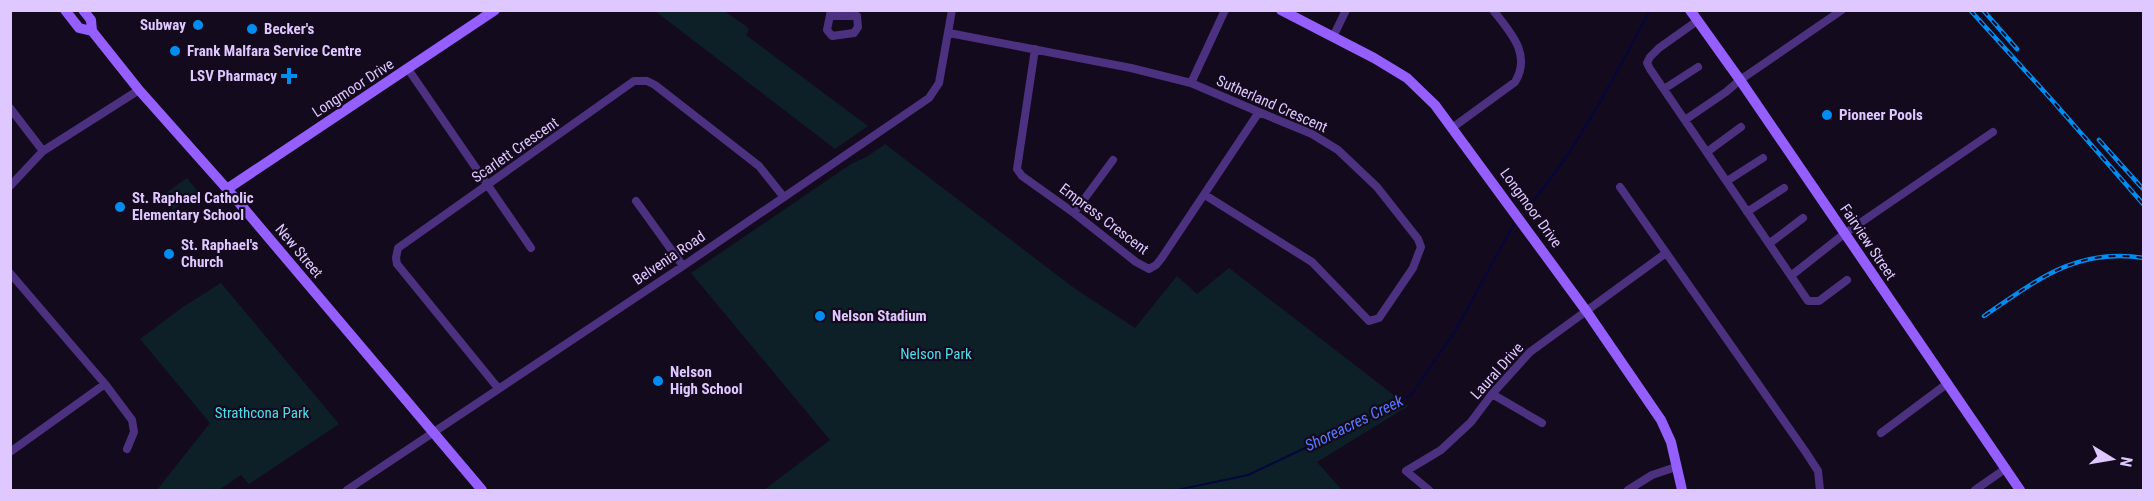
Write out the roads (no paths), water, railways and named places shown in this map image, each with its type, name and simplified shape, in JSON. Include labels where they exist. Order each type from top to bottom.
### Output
[{"type":"main road","name":"New Street","points":[[65,10],[79,27],[92,31],[139,90],[227,189],[482,490]]},
{"type":"main road","name":"New Street","points":[[83,10],[92,20],[92,31]]},
{"type":"main road","name":"Longmoor Drive","points":[[227,189],[495,10]]},
{"type":"main road","name":"Longmoor Drive","points":[[1281,10],[1407,78],[1436,105],[1587,312],[1661,420],[1671,442],[1682,490]]},
{"type":"main road","name":"Fairview Street","points":[[1690,10],[2020,490]]},
{"type":"street","name":"Belvenia Road","points":[[347,490],[929,98],[939,83],[952,10]]},
{"type":"street","points":[[1191,83],[1225,10]]},
{"type":"street","points":[[1333,37],[1346,10]]},
{"type":"street","points":[[1452,128],[1515,82],[1522,71],[1516,41],[1493,10]]},
{"type":"street","points":[[1685,120],[1842,10]]},
{"type":"street","points":[[1697,21],[1668,41],[1650,57],[1647,63],[1808,301],[1819,301],[1847,280]]},
{"type":"street","name":"Sutherland Crescent","points":[[949,33],[1131,68],[1191,83],[1312,135],[1338,150],[1377,187],[1418,239],[1421,247],[1413,268],[1379,318],[1369,321],[1312,262],[1205,195]]},
{"type":"street","name":"Empress Crescent","points":[[1035,49],[1017,169],[1022,176],[1136,262],[1149,268],[1161,260],[1259,112]]},
{"type":"street","points":[[1664,89],[1698,67]]},
{"type":"street","points":[[408,69],[531,248]]},
{"type":"street","name":"Scarlett Crescent","points":[[498,388],[397,264],[398,248],[634,81],[647,81],[759,166],[783,196]]},
{"type":"street","points":[[10,186],[43,151],[139,90]]},
{"type":"street","points":[[10,108],[43,151]]},
{"type":"street","points":[[1707,152],[1741,127]]},
{"type":"street","points":[[1792,275],[1844,234],[1993,132]]},
{"type":"street","points":[[1727,181],[1763,158]]},
{"type":"street","points":[[1074,213],[1113,160]]},
{"type":"street","points":[[1620,187],[1805,451],[1818,471],[1820,490]]},
{"type":"street","points":[[1747,212],[1784,188]]},
{"type":"street","points":[[636,201],[682,266]]},
{"type":"street","points":[[1770,243],[1803,218]]},
{"type":"street","name":"Laural Drive","points":[[1429,490],[1406,471],[1441,450],[1471,422],[1492,394],[1530,352],[1666,254]]},
{"type":"street","points":[[10,273],[105,384],[132,420],[134,432],[127,449]]},
{"type":"street","points":[[1881,433],[1948,383]]},
{"type":"street","points":[[10,452],[105,384]]},
{"type":"street","points":[[1492,394],[1542,423]]},
{"type":"street","points":[[1628,490],[1652,475],[1676,467]]},
{"type":"street","points":[[1975,490],[2005,469]]},
{"type":"waterway","name":"Shoreacres Creek","points":[[1527,208],[1579,138],[1650,10]]},
{"type":"waterway","name":"Shoreacres Creek","points":[[1177,490],[1248,475],[1373,416],[1412,394],[1455,331],[1514,224]]},
{"type":"railway","points":[[1970,10],[2144,205]]},
{"type":"railway","points":[[1983,10],[2017,49]]},
{"type":"railway","points":[[2099,140],[2144,190]]},
{"type":"railway","points":[[1984,316],[2040,279],[2077,262],[2120,256],[2144,258]]},
{"type":"place","name":"Subway","points":[[198,25]]},
{"type":"place","name":"Becker's","points":[[252,29]]},
{"type":"place","name":"Frank Malfara Service Centre","points":[[175,51]]},
{"type":"place","name":"LSV Pharmacy","points":[[289,76]]},
{"type":"place","name":"Pioneer Pools","points":[[1827,115]]},
{"type":"place","name":"St. Raphael Catholic Elementary School","points":[[120,207]]},
{"type":"place","name":"St. Raphael's Church","points":[[169,254]]},
{"type":"place","name":"Nelson Stadium","points":[[820,316]]},
{"type":"place","name":"Nelson High School","points":[[658,381]]},
{"type":"park label","name":"Nelson Park","points":[[936,354]]},
{"type":"park label","name":"Strathcona Park","points":[[262,413]]}]
